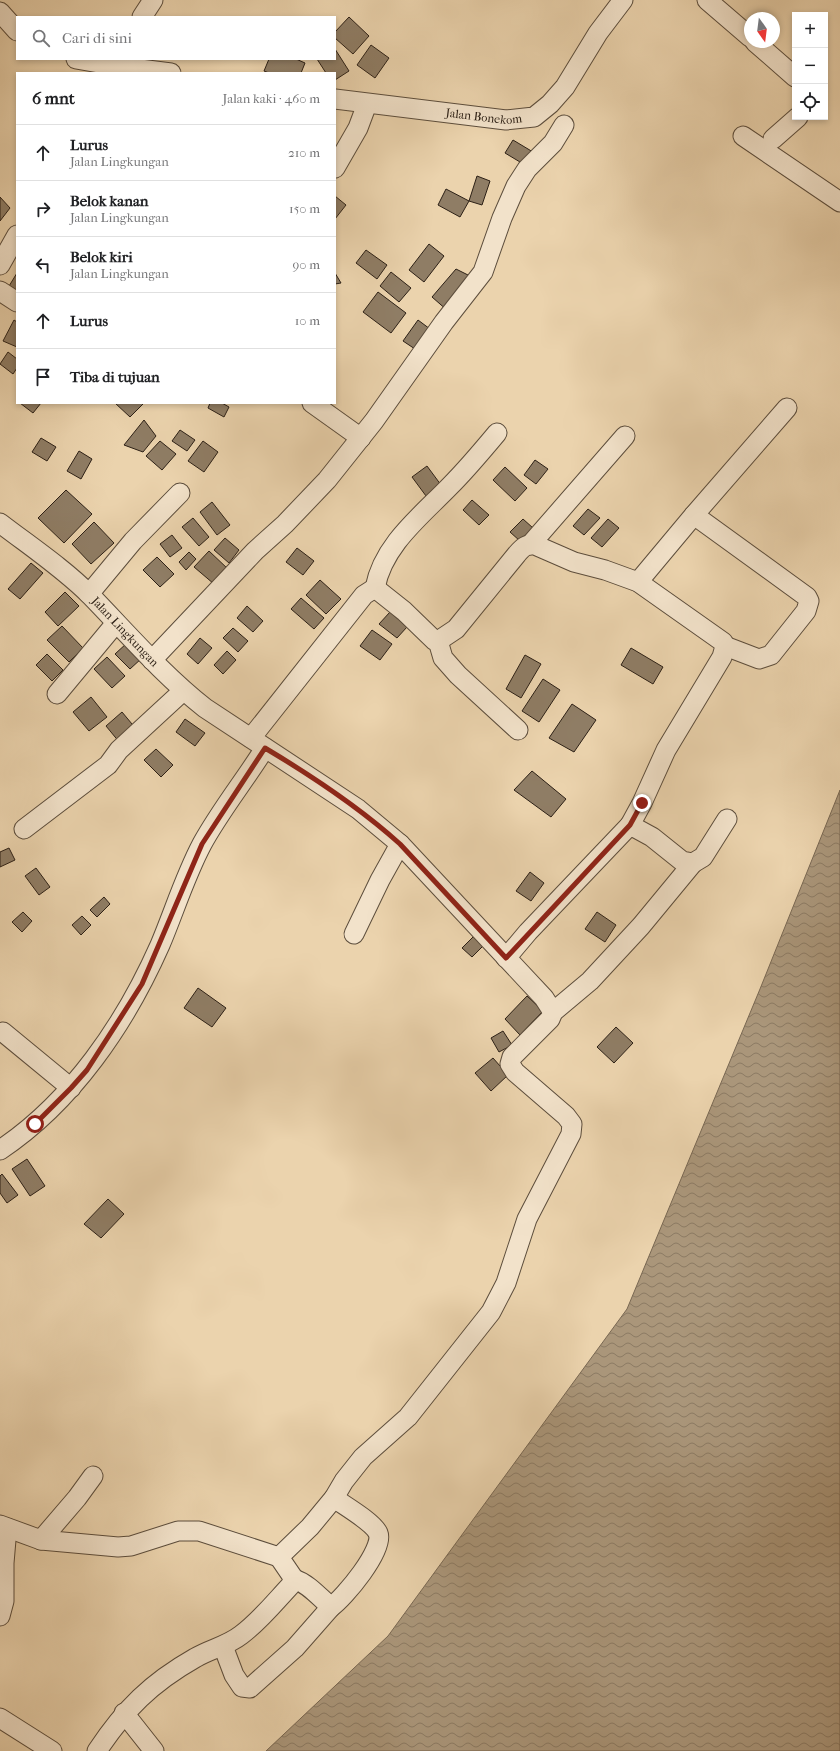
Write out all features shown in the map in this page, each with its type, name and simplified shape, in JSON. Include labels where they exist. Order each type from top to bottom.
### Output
[{"type":"street","points":[[143,16],[153,0]]},
{"type":"street","name":"Jalan Bonekom","points":[[336,99],[506,120],[534,117],[550,104],[565,87],[598,33],[623,0]]},
{"type":"street","points":[[707,0],[744,32]]},
{"type":"street","points":[[0,12],[16,30]]},
{"type":"street","points":[[762,48],[792,74]]},
{"type":"street","points":[[82,60],[163,72]]},
{"type":"street","points":[[336,166],[358,128],[367,104]]},
{"type":"street","points":[[773,139],[795,120]]},
{"type":"street","points":[[152,660],[254,551],[285,524],[327,480],[361,438],[444,322],[482,272],[502,218],[516,186],[527,169],[553,143],[564,125]]},
{"type":"street","points":[[743,136],[840,202]]},
{"type":"street","points":[[0,265],[16,237]]},
{"type":"street","points":[[0,291],[16,301]]},
{"type":"street","points":[[313,404],[361,438]]},
{"type":"street","points":[[638,582],[787,408]]},
{"type":"street","points":[[375,588],[376,578],[386,559],[410,526],[451,486],[497,433]]},
{"type":"street","points":[[530,545],[625,436]]},
{"type":"street","points":[[89,594],[133,541],[180,493]]},
{"type":"street","points":[[438,641],[456,629],[522,548],[535,545],[574,562],[605,570],[638,582],[717,637],[725,646],[759,659],[771,655],[806,611],[809,601],[807,597],[694,515]]},
{"type":"street","name":"Jalan Lingkungan","points":[[0,523],[89,594],[183,691],[204,708],[358,809],[400,844],[544,998],[553,1012]]},
{"type":"street","points":[[0,1150],[35,1124],[71,1088],[101,1048],[142,984],[202,844],[290,687],[345,621],[364,595],[375,588]]},
{"type":"street","points":[[375,588],[404,611],[435,641],[438,641]]},
{"type":"street","points":[[57,694],[116,623]]},
{"type":"street","points":[[438,641],[443,658],[458,675],[518,730]]},
{"type":"street","points":[[506,958],[630,825],[642,803],[666,750],[722,658],[725,646]]},
{"type":"street","points":[[24,829],[108,765],[117,753],[183,691]]},
{"type":"street","points":[[278,1557],[310,1527],[334,1498],[344,1481],[363,1457],[408,1417],[491,1312],[506,1283],[527,1219],[571,1134],[572,1124],[566,1116],[515,1072],[510,1064],[512,1057],[550,1019],[553,1012],[590,981],[641,926],[693,863],[703,857],[727,819]]},
{"type":"street","points":[[630,825],[652,837],[682,861],[693,863]]},
{"type":"street","points":[[354,934],[380,880],[400,844]]},
{"type":"street","points":[[3,1032],[71,1088]]},
{"type":"street","points":[[41,1540],[77,1498],[93,1476]]},
{"type":"street","points":[[223,1646],[234,1675],[242,1687],[250,1688],[295,1648],[331,1607],[343,1598],[356,1581],[375,1551],[379,1541],[378,1533],[374,1528],[334,1498]]},
{"type":"street","points":[[0,1616],[4,1601],[4,1527],[41,1540],[118,1547],[131,1546],[186,1530],[212,1534],[278,1557],[294,1579],[302,1582],[310,1588],[331,1607]]},
{"type":"street","points":[[97,1751],[124,1713],[147,1691],[185,1663],[205,1652],[223,1646],[242,1634],[290,1586],[294,1579]]},
{"type":"street","points":[[124,1713],[154,1751]]},
{"type":"street","points":[[1,1721],[52,1751]]},
{"type":"water","points":[[840,790],[840,1751],[266,1751],[388,1636],[627,1309],[760,989]]},
{"type":"building","points":[[349,17],[369,36],[353,54],[336,39],[336,31]]},
{"type":"building","points":[[371,45],[389,58],[375,78],[357,65]]},
{"type":"building","points":[[336,51],[349,71],[336,79],[336,72],[325,72],[318,60],[336,60]]},
{"type":"building","points":[[269,60],[298,60],[305,63],[301,72],[264,71]]},
{"type":"building","points":[[513,140],[533,152],[525,165],[505,153]]},
{"type":"building","points":[[477,176],[490,181],[482,205],[469,201]]},
{"type":"building","points":[[446,189],[469,201],[460,217],[438,205]]},
{"type":"building","points":[[0,197],[10,208],[0,221]]},
{"type":"building","points":[[336,197],[346,205],[336,218]]},
{"type":"building","points":[[429,244],[444,256],[424,282],[409,270]]},
{"type":"building","points":[[366,250],[387,265],[377,279],[356,263]]},
{"type":"building","points":[[456,269],[476,279],[448,311],[432,297]]},
{"type":"building","points":[[391,272],[411,288],[399,302],[380,286]]},
{"type":"building","points":[[16,275],[16,298],[6,291]]},
{"type":"building","points":[[336,275],[341,283],[336,284]]},
{"type":"building","points":[[378,292],[406,313],[391,333],[363,312]]},
{"type":"building","points":[[14,320],[16,321],[16,347],[3,341]]},
{"type":"building","points":[[418,320],[430,329],[415,349],[403,341]]},
{"type":"building","points":[[8,352],[16,358],[16,370],[13,374],[0,364]]},
{"type":"building","points":[[21,404],[40,404],[33,413]]},
{"type":"building","points":[[116,404],[143,404],[130,417]]},
{"type":"building","points":[[210,404],[224,404],[229,407],[224,417],[208,408]]},
{"type":"building","points":[[144,420],[156,436],[143,452],[124,445]]},
{"type":"building","points":[[180,430],[195,440],[187,451],[172,441]]},
{"type":"building","points":[[41,438],[56,447],[47,461],[32,452]]},
{"type":"building","points":[[160,441],[176,454],[162,470],[146,456]]},
{"type":"building","points":[[203,441],[218,452],[204,472],[188,461]]},
{"type":"building","points":[[79,451],[92,459],[81,479],[67,471]]},
{"type":"building","points":[[535,460],[548,469],[536,484],[524,475]]},
{"type":"building","points":[[427,466],[444,489],[429,500],[412,477]]},
{"type":"building","points":[[505,467],[527,488],[515,501],[493,480]]},
{"type":"building","points":[[66,490],[92,514],[64,543],[38,518]]},
{"type":"building","points":[[472,500],[489,515],[479,525],[463,510]]},
{"type":"building","points":[[212,502],[230,525],[217,535],[200,512]]},
{"type":"building","points":[[588,509],[600,518],[584,535],[573,526]]},
{"type":"building","points":[[193,518],[209,537],[199,546],[182,527]]},
{"type":"building","points":[[523,519],[533,528],[520,541],[510,532]]},
{"type":"building","points":[[608,519],[619,528],[602,547],[591,538]]},
{"type":"building","points":[[94,522],[114,543],[91,564],[72,544]]},
{"type":"building","points":[[172,535],[182,548],[170,557],[160,544]]},
{"type":"building","points":[[225,538],[239,550],[229,563],[214,550]]},
{"type":"building","points":[[297,548],[314,561],[303,575],[286,562]]},
{"type":"building","points":[[209,551],[228,569],[214,584],[194,567]]},
{"type":"building","points":[[189,552],[196,559],[186,570],[179,562]]},
{"type":"building","points":[[157,557],[174,574],[160,587],[143,570]]},
{"type":"building","points":[[31,563],[43,573],[20,599],[8,589]]},
{"type":"building","points":[[320,580],[341,599],[326,614],[306,595]]},
{"type":"building","points":[[65,592],[79,606],[58,626],[45,612]]},
{"type":"building","points":[[301,598],[324,618],[314,629],[291,609]]},
{"type":"building","points":[[247,606],[263,621],[253,632],[237,618]]},
{"type":"building","points":[[390,612],[407,627],[397,638],[379,624]]},
{"type":"building","points":[[62,626],[83,648],[69,662],[47,640]]},
{"type":"building","points":[[233,628],[248,641],[238,652],[223,638]]},
{"type":"building","points":[[372,630],[392,644],[380,660],[360,646]]},
{"type":"building","points":[[200,638],[212,648],[198,664],[187,654]]},
{"type":"building","points":[[127,643],[142,658],[130,669],[115,654]]},
{"type":"building","points":[[631,648],[663,667],[653,684],[621,665]]},
{"type":"building","points":[[227,651],[236,660],[223,674],[214,665]]},
{"type":"building","points":[[47,654],[63,670],[52,681],[36,665]]},
{"type":"building","points":[[525,655],[541,664],[521,698],[506,689]]},
{"type":"building","points":[[107,657],[125,676],[112,688],[94,669]]},
{"type":"building","points":[[543,679],[560,690],[539,722],[522,711]]},
{"type":"building","points":[[91,697],[107,717],[89,731],[73,712]]},
{"type":"building","points":[[572,704],[596,720],[574,752],[549,738]]},
{"type":"building","points":[[122,712],[137,730],[120,743],[106,726]]},
{"type":"building","points":[[185,719],[205,733],[195,746],[176,732]]},
{"type":"building","points":[[156,749],[173,765],[161,777],[144,760]]},
{"type":"building","points":[[532,771],[566,799],[551,817],[514,790]]},
{"type":"building","points":[[9,848],[15,860],[0,867],[0,852]]},
{"type":"building","points":[[36,868],[50,887],[39,895],[25,876]]},
{"type":"building","points":[[530,872],[544,883],[531,901],[516,891]]},
{"type":"building","points":[[104,897],[110,904],[97,917],[90,910]]},
{"type":"building","points":[[23,912],[32,921],[22,932],[12,922]]},
{"type":"building","points":[[597,912],[616,925],[605,942],[585,929]]},
{"type":"building","points":[[82,916],[91,925],[81,935],[72,925]]},
{"type":"building","points":[[476,934],[485,944],[472,957],[462,948]]},
{"type":"building","points":[[198,988],[226,1008],[212,1027],[184,1008]]},
{"type":"building","points":[[527,996],[543,1011],[520,1035],[505,1019]]},
{"type":"building","points":[[616,1027],[633,1043],[614,1063],[597,1047]]},
{"type":"building","points":[[503,1031],[512,1045],[499,1052],[491,1038]]},
{"type":"building","points":[[493,1058],[508,1075],[491,1091],[475,1073]]},
{"type":"building","points":[[27,1159],[45,1186],[30,1196],[12,1169]]},
{"type":"building","points":[[2,1174],[18,1195],[7,1203],[0,1193],[0,1176]]},
{"type":"building","points":[[108,1199],[124,1214],[101,1238],[84,1224]]},
{"type":"route","points":[[35,1124],[87,1070],[142,984],[202,844],[265,748],[310,776],[358,809],[383,829],[400,844],[506,958],[528,932],[630,825],[642,803]]}]
